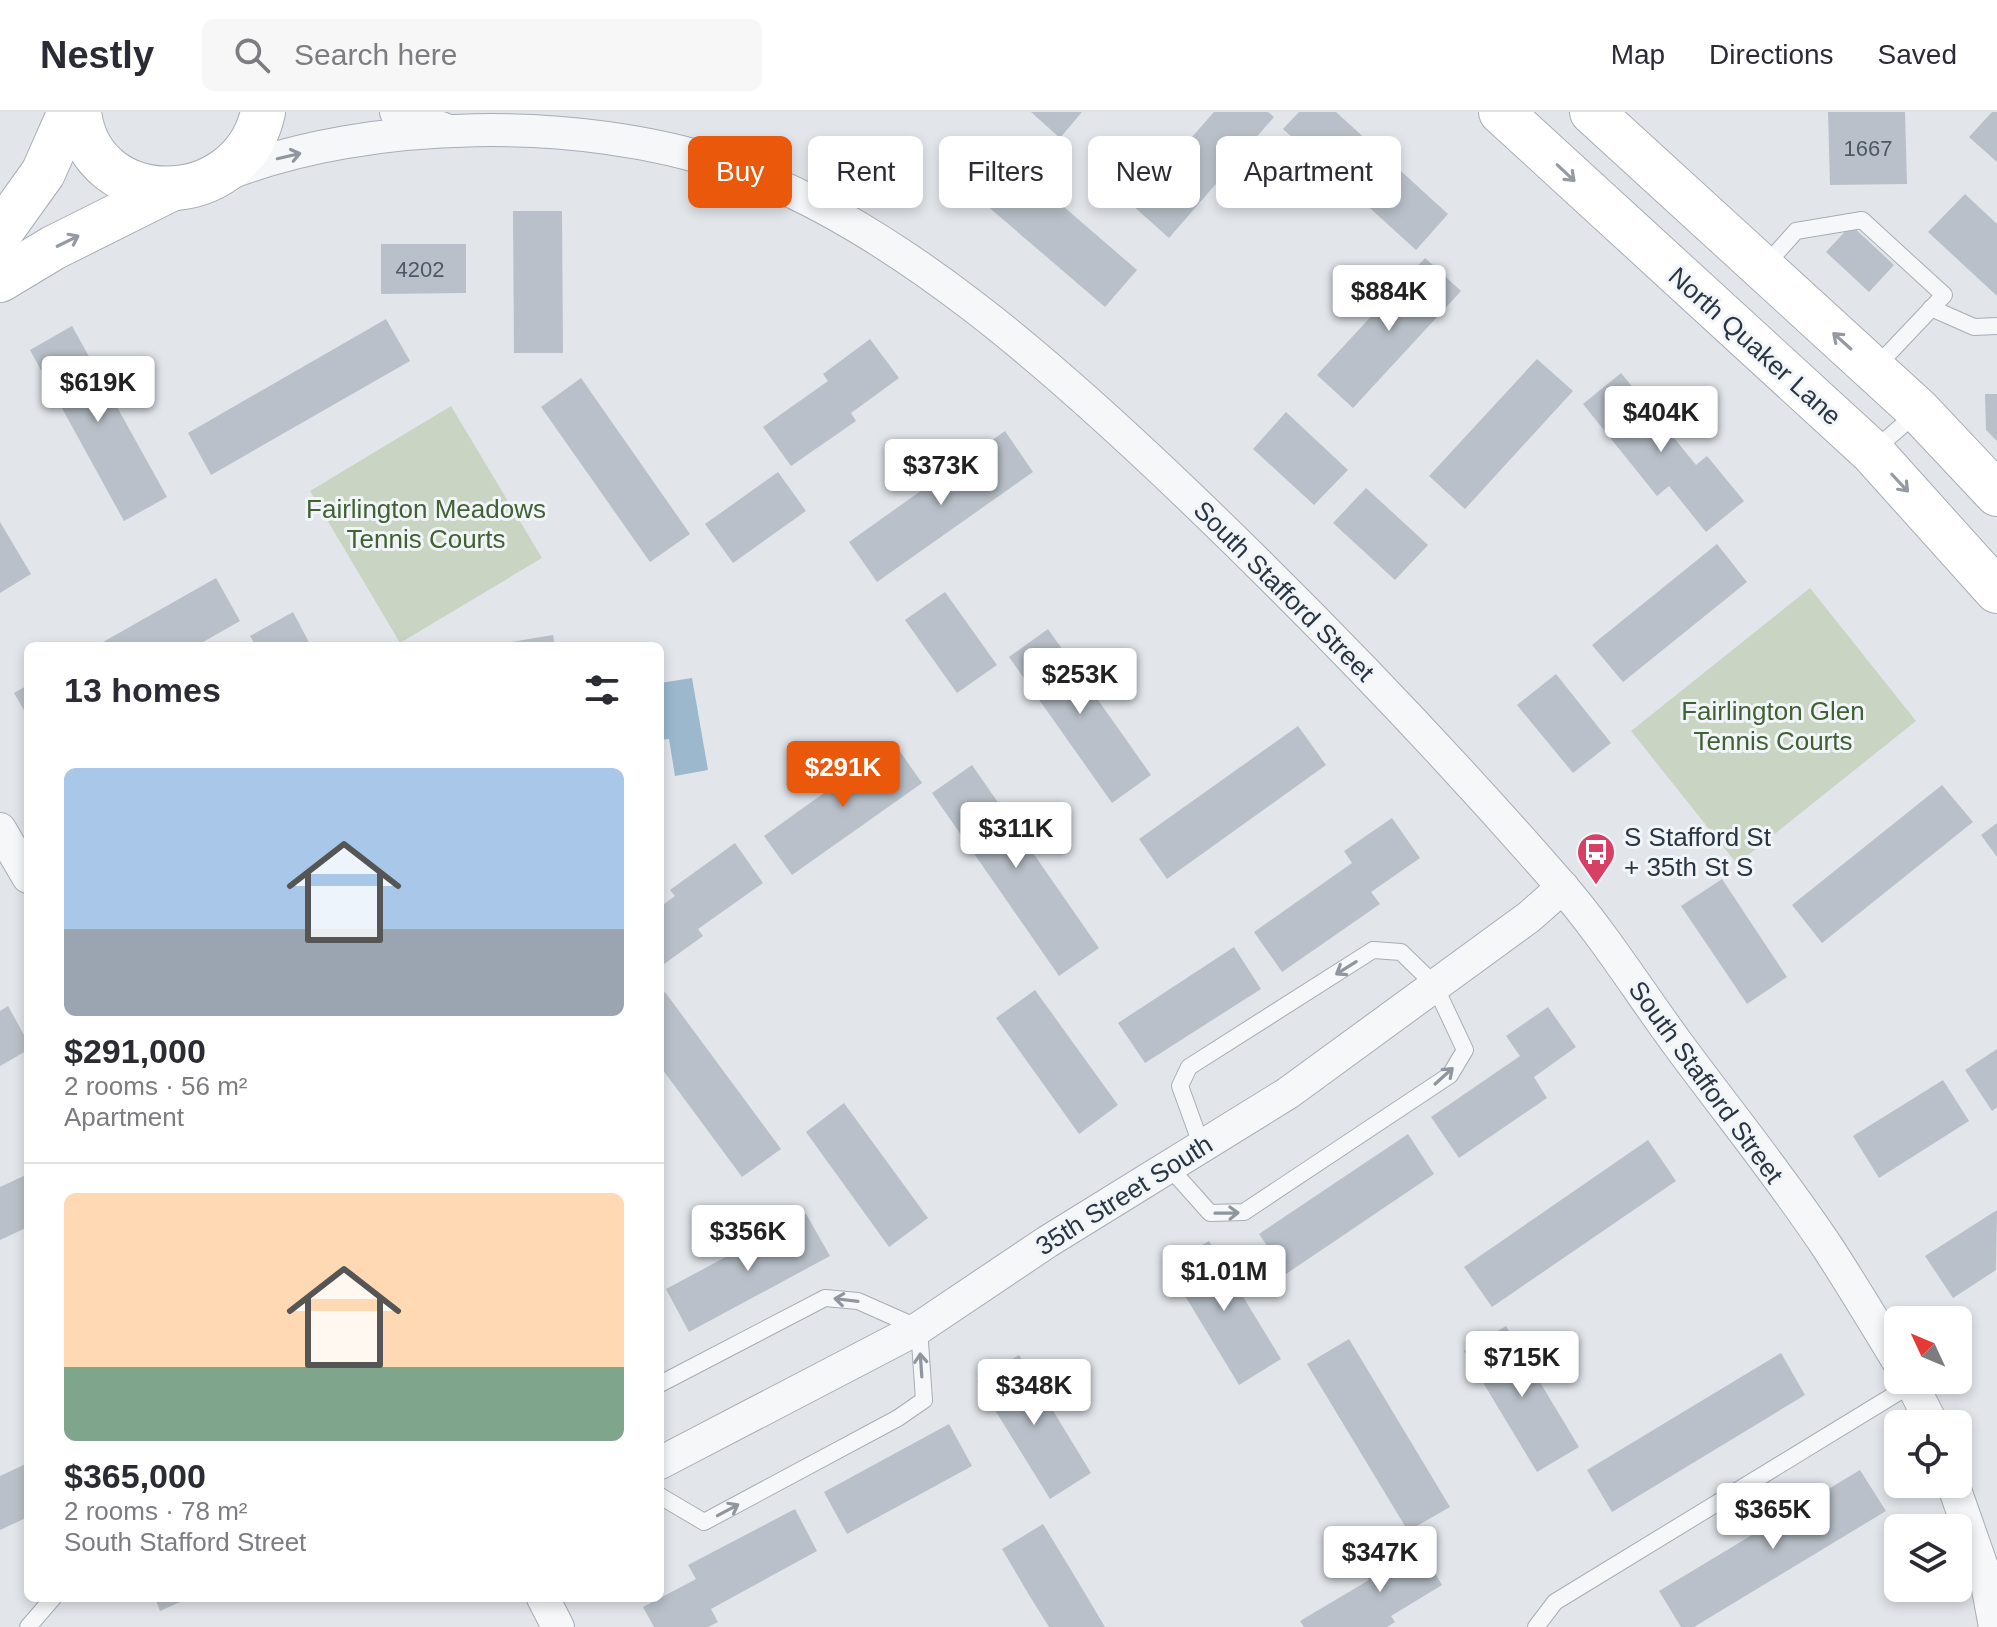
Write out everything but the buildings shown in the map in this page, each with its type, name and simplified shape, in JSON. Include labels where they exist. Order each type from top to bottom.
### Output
[{"type":"main road","points":[[0,233],[43,173],[70,112]]},
{"type":"main road","points":[[79,112],[93,150],[114,171],[140,185],[169,190]]},
{"type":"main road","points":[[0,280],[53,248],[169,190],[215,179],[237,163],[253,141],[263,112]]},
{"type":"main road","points":[[1592,112],[1919,411],[1997,494]]},
{"type":"main road","name":"North Quaker Lane","points":[[1509,114],[1872,452],[1997,591]]},
{"type":"street","name":"South Stafford Street","points":[[396,112],[451,131]]},
{"type":"street","name":"South Stafford Street","points":[[215,179],[253,164],[327,147],[451,131],[605,136],[726,165],[859,227],[981,314],[1119,430],[1336,638],[1563,887],[1827,1247],[1884,1338]]},
{"type":"street","points":[[0,829],[24,870]]},
{"type":"street","name":"35th Street South","points":[[664,1461],[919,1328],[1288,1093],[1529,917],[1563,887]]},
{"type":"street","points":[[1958,1498],[1986,1578],[1995,1627]]},
{"type":"street","points":[[545,1602],[558,1627]]},
{"type":"lane","points":[[1762,269],[1796,231],[1862,220],[1944,295],[1873,370]]},
{"type":"lane","points":[[1931,308],[1974,327],[1997,326]]},
{"type":"lane","points":[[1872,452],[1919,411]]},
{"type":"lane","points":[[1169,1167],[1210,1213],[1244,1212],[1450,1075],[1465,1050],[1434,984],[1401,952],[1373,950],[1189,1067],[1180,1086],[1202,1147]]},
{"type":"lane","points":[[664,1382],[825,1298],[858,1301],[919,1328],[924,1400],[898,1418],[704,1522],[664,1498]]},
{"type":"lane","points":[[1536,1627],[1555,1602],[1884,1390]]},
{"type":"lane","points":[[28,1627],[50,1602]]},
{"type":"green space","name":"Fairlington Meadows Tennis Courts","points":[[451,406],[542,558],[399,642],[310,491]]},
{"type":"green space","name":"Fairlington Glen Tennis Courts","points":[[1810,588],[1916,721],[1737,864],[1631,731]]},
{"type":"water","points":[[692,678],[708,770],[675,776],[669,739],[664,740],[664,682]]},
{"type":"place","name":"S Stafford St + 35th St S","points":[[1596,886]]}]
